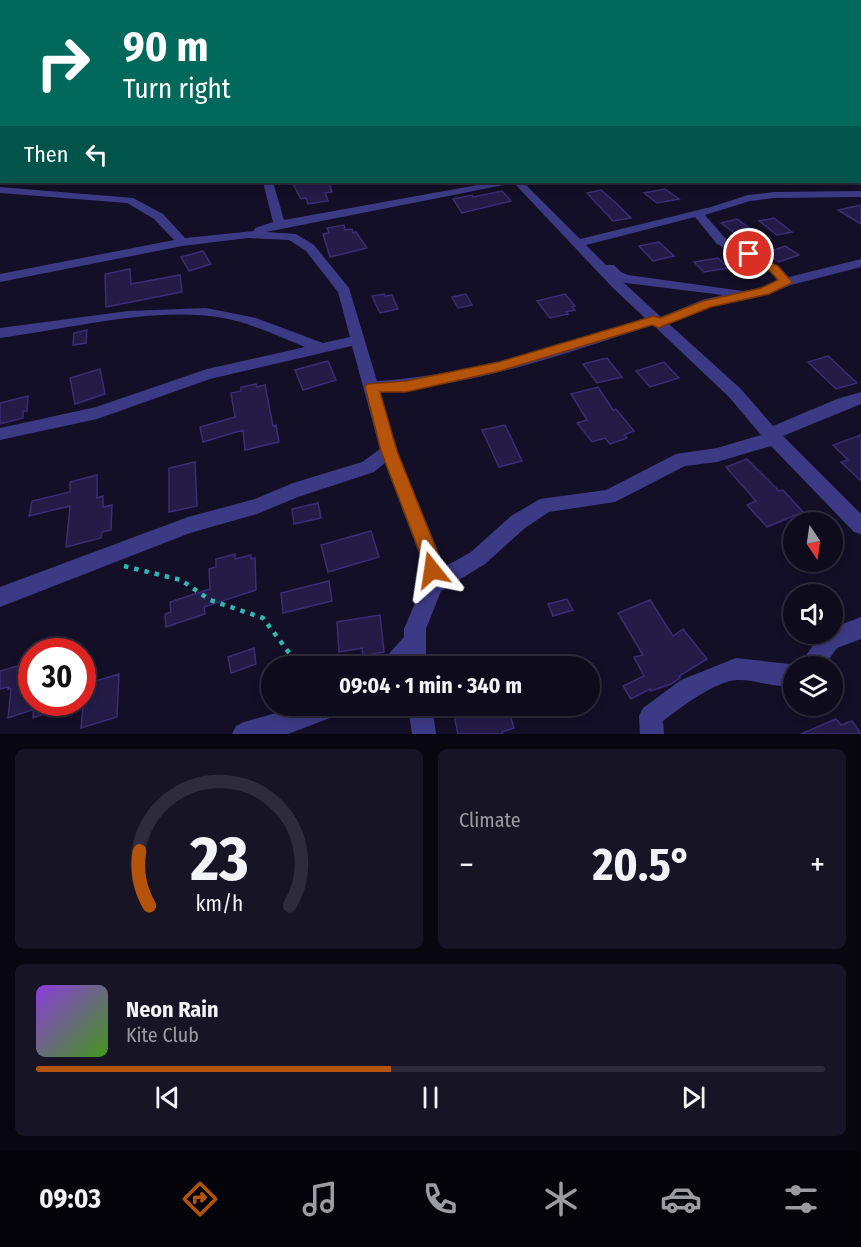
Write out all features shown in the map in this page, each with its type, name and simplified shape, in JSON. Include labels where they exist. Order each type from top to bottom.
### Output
[{"type":"street","points":[[268,183],[279,224]]},
{"type":"street","points":[[248,234],[279,224],[504,183]]},
{"type":"street","points":[[519,183],[616,274],[626,279],[746,294]]},
{"type":"street","points":[[843,183],[861,194]]},
{"type":"street","points":[[0,190],[129,200],[146,206],[177,234],[182,242]]},
{"type":"street","points":[[582,242],[698,214],[748,198],[861,194]]},
{"type":"street","points":[[698,214],[722,241],[774,269],[786,282]]},
{"type":"street","points":[[0,278],[182,242],[248,234],[292,237],[310,248],[344,291],[389,451],[430,556],[433,584],[416,629],[415,656]]},
{"type":"street","points":[[582,242],[657,322],[735,393],[773,436],[861,525]]},
{"type":"street","points":[[372,387],[406,386],[500,366],[657,322],[707,303],[765,291],[786,282],[861,263]]},
{"type":"street","points":[[0,333],[135,313],[207,312],[251,322],[325,349]]},
{"type":"street","points":[[0,434],[96,413],[207,374],[357,340]]},
{"type":"street","points":[[433,584],[478,558],[518,522],[546,505],[609,497],[682,459],[717,455],[773,436],[843,403],[861,398]]},
{"type":"street","points":[[0,597],[188,525],[257,506],[293,491],[368,467],[389,451]]},
{"type":"street","points":[[818,656],[830,640],[861,628]]},
{"type":"street","points":[[401,656],[415,640]]},
{"type":"street","points":[[652,734],[651,716],[689,688],[736,669],[783,676]]},
{"type":"street","points":[[244,734],[305,716]]},
{"type":"street","points":[[422,716],[424,734]]},
{"type":"path","points":[[96,562],[144,569],[181,580],[210,600],[263,618],[292,656]]},
{"type":"building","points":[[293,183],[329,183],[332,192],[325,193],[328,201],[308,204],[306,198],[301,199]]},
{"type":"building","points":[[665,189],[679,199],[657,203],[644,193]]},
{"type":"building","points":[[601,190],[631,218],[613,221],[587,193]]},
{"type":"building","points":[[502,191],[511,201],[462,213],[453,199],[472,195],[473,197]]},
{"type":"building","points":[[861,205],[861,224],[838,210]]},
{"type":"building","points":[[774,218],[792,232],[777,235],[759,221]]},
{"type":"building","points":[[737,219],[752,230],[736,234],[721,223]]},
{"type":"building","points":[[344,225],[345,230],[352,229],[353,233],[356,232],[367,248],[330,257],[323,234],[329,233],[327,228]]},
{"type":"building","points":[[659,242],[674,256],[653,261],[639,246]]},
{"type":"building","points":[[785,246],[799,255],[779,262],[766,253]]},
{"type":"building","points":[[203,251],[211,264],[189,271],[181,257]]},
{"type":"building","points":[[718,258],[728,268],[704,272],[694,262]]},
{"type":"building","points":[[130,269],[131,284],[180,275],[182,292],[106,307],[105,274]]},
{"type":"building","points":[[384,294],[385,296],[392,295],[398,309],[380,313],[372,296]]},
{"type":"building","points":[[466,294],[472,305],[458,308],[452,297]]},
{"type":"building","points":[[565,294],[575,306],[572,307],[575,310],[566,312],[568,314],[550,318],[537,301]]},
{"type":"building","points":[[87,330],[86,343],[73,345],[74,333]]},
{"type":"building","points":[[828,356],[857,383],[836,389],[808,362]]},
{"type":"building","points":[[607,358],[622,377],[597,383],[583,364]]},
{"type":"building","points":[[328,361],[336,380],[303,390],[295,370]]},
{"type":"building","points":[[664,362],[679,378],[650,387],[636,371]]},
{"type":"building","points":[[100,369],[105,394],[75,404],[70,378]]},
{"type":"building","points":[[256,384],[257,387],[265,385],[273,426],[276,425],[279,442],[245,450],[243,430],[203,442],[200,427],[235,417],[231,393],[241,391],[241,387]]},
{"type":"building","points":[[598,387],[613,410],[616,409],[634,431],[624,435],[627,438],[610,444],[605,438],[592,442],[577,423],[587,420],[571,394]]},
{"type":"building","points":[[28,396],[27,411],[23,411],[23,418],[0,424],[0,403]]},
{"type":"building","points":[[505,425],[522,461],[499,467],[482,430]]},
{"type":"building","points":[[861,435],[861,481],[841,462],[848,460],[833,445]]},
{"type":"building","points":[[747,459],[779,491],[783,490],[803,512],[783,512],[783,520],[767,527],[747,505],[756,501],[726,467]]},
{"type":"building","points":[[195,462],[197,506],[169,512],[169,468]]},
{"type":"building","points":[[97,475],[97,498],[103,496],[103,507],[112,505],[111,530],[102,532],[101,538],[66,547],[70,506],[29,516],[32,501],[70,492],[70,482]]},
{"type":"building","points":[[318,503],[321,518],[294,524],[292,509]]},
{"type":"building","points":[[371,531],[379,557],[328,572],[321,545]]},
{"type":"building","points":[[235,554],[235,559],[251,555],[251,559],[255,558],[256,590],[204,607],[205,614],[166,627],[165,614],[171,612],[170,602],[210,589],[209,569],[216,567],[216,559]]},
{"type":"building","points":[[329,581],[332,601],[283,613],[281,593]]},
{"type":"building","points":[[567,599],[573,610],[553,616],[548,604]]},
{"type":"building","points":[[650,600],[673,636],[683,629],[707,659],[679,676],[680,678],[671,684],[651,691],[650,689],[631,699],[623,686],[644,676],[634,657],[643,655],[618,613]]},
{"type":"building","points":[[380,615],[384,652],[363,656],[362,648],[339,652],[337,622]]},
{"type":"building","points":[[254,648],[256,664],[231,673],[228,657]]},
{"type":"building","points":[[18,666],[18,715],[8,718],[11,689],[8,689],[9,687],[0,689],[0,671]]},
{"type":"building","points":[[119,674],[117,717],[81,728],[82,716],[96,716],[96,681]]},
{"type":"building","points":[[454,716],[510,716],[514,728],[502,732],[503,734],[458,734]]},
{"type":"building","points":[[836,719],[841,725],[852,721],[861,734],[801,734]]},
{"type":"route","points":[[432,570],[430,556],[389,451],[372,387],[406,386],[500,366],[654,320],[659,323],[707,303],[765,291],[786,282],[774,269],[749,254]]}]
